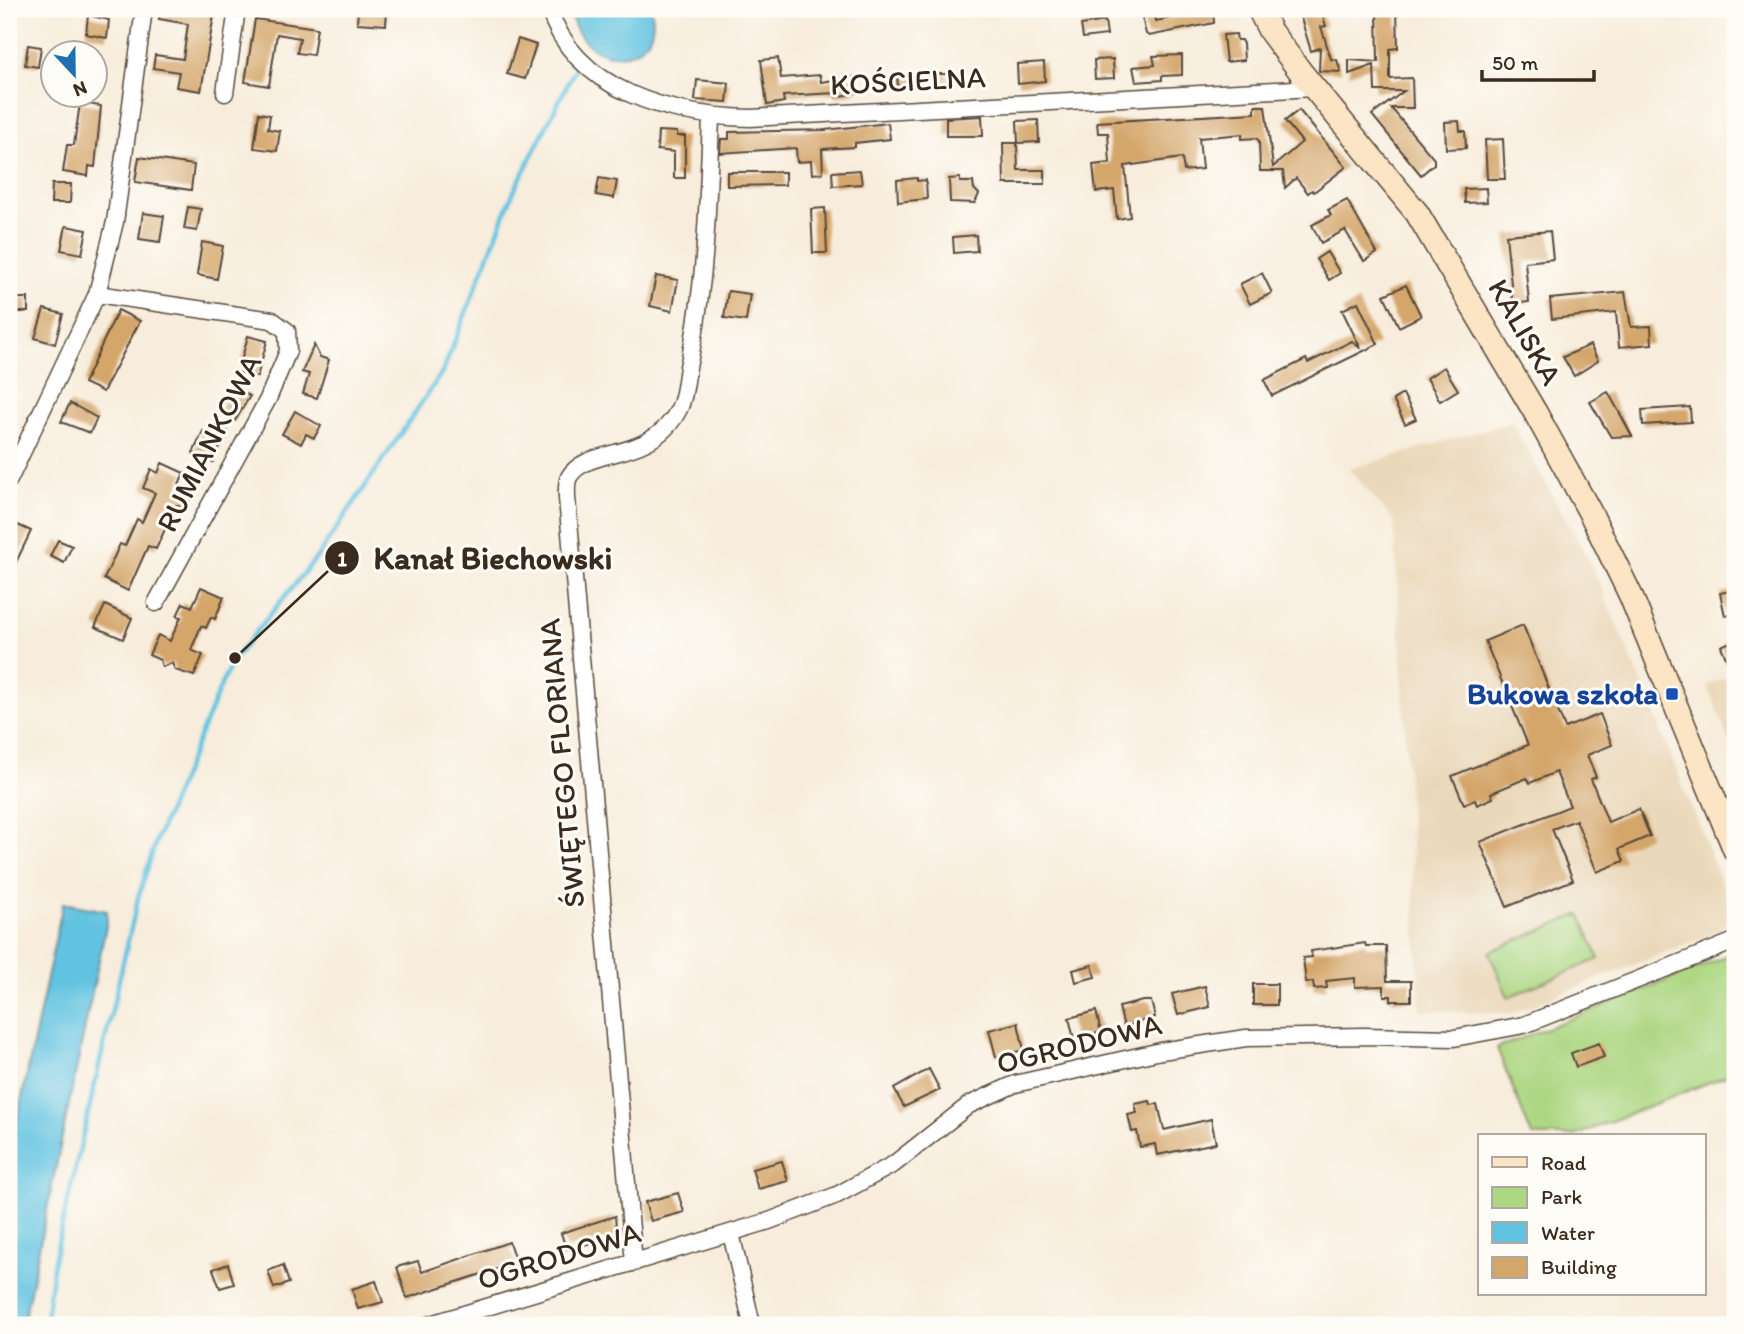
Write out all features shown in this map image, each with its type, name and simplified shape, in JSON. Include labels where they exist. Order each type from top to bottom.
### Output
[{"type":"main road","name":"KALISKA","points":[[1259,9],[1278,43],[1397,187],[1466,293],[1592,516],[1630,594],[1735,850]]},
{"type":"street","points":[[9,480],[97,293],[115,222],[144,9]]},
{"type":"street","points":[[225,93],[237,9]]},
{"type":"street","name":"KOŚCIELNA","points":[[549,9],[561,38],[575,56],[606,81],[645,100],[677,111],[711,117],[750,118],[1314,88]]},
{"type":"street","name":"ŚWIĘTEGO FLORIANA","points":[[634,1263],[567,498],[568,479],[578,468],[592,460],[638,448],[663,432],[680,408],[693,344],[699,293],[707,216],[711,117]]},
{"type":"street","name":"RUMIANKOWA","points":[[97,293],[272,320],[287,331],[288,351],[268,399],[156,603]]},
{"type":"street","name":"OGRODOWA","points":[[428,1325],[731,1233],[837,1195],[894,1164],[969,1105],[1015,1084],[1161,1051],[1246,1038],[1363,1035],[1454,1038],[1524,1025],[1735,941]]},
{"type":"street","points":[[731,1233],[752,1325]]},
{"type":"shaded area","points":[[1511,422],[1589,560],[1641,681],[1733,912],[1721,930],[1512,1013],[1420,1011],[1394,521],[1349,469]]},
{"type":"shaded area","points":[[1735,674],[1735,755],[1707,685]]},
{"type":"green space","points":[[1580,914],[1599,959],[1508,997],[1489,952]]},
{"type":"green space","points":[[1735,953],[1735,1072],[1579,1134],[1531,1134],[1497,1048]]},
{"type":"water","points":[[570,9],[651,9],[652,28],[646,42],[635,51],[620,55],[604,53],[589,45],[577,31]]},
{"type":"water","points":[[63,903],[107,911],[107,921],[23,1325],[9,1325],[9,1159]]},
{"type":"building","points":[[161,9],[215,9],[201,91],[176,87],[179,72],[153,68],[155,55],[183,59],[188,24],[159,19]]},
{"type":"building","points":[[358,9],[387,9],[386,25],[357,23]]},
{"type":"building","points":[[1140,9],[1153,9],[1156,21],[1213,9],[1214,23],[1149,36],[1146,34]]},
{"type":"building","points":[[1377,9],[1397,9],[1398,48],[1390,49],[1390,79],[1412,78],[1413,108],[1391,108],[1434,159],[1434,164],[1421,175],[1372,115],[1404,91],[1375,91],[1374,65],[1349,74],[1349,60],[1378,62]]},
{"type":"building","points":[[1321,10],[1326,26],[1321,27],[1331,59],[1337,60],[1341,72],[1319,71],[1320,48],[1311,51],[1300,15]]},
{"type":"building","points":[[88,15],[109,20],[107,38],[86,34]]},
{"type":"building","points":[[255,19],[317,28],[313,55],[297,53],[300,38],[277,34],[269,86],[245,82]]},
{"type":"building","points":[[1105,21],[1107,35],[1083,38],[1081,25]]},
{"type":"building","points":[[1236,34],[1237,40],[1241,40],[1243,44],[1244,60],[1226,62],[1223,35]]},
{"type":"building","points":[[518,39],[536,45],[525,79],[507,74]]},
{"type":"building","points":[[28,45],[38,47],[38,67],[25,65]]},
{"type":"building","points":[[1182,55],[1182,75],[1136,82],[1133,67],[1155,65],[1153,56]]},
{"type":"building","points":[[778,58],[781,78],[820,75],[821,82],[854,77],[856,93],[836,97],[836,93],[783,96],[784,102],[767,105],[761,60]]},
{"type":"building","points":[[1113,59],[1114,78],[1095,79],[1094,60]]},
{"type":"building","points":[[1044,62],[1045,81],[1018,84],[1017,64]]},
{"type":"building","points":[[947,74],[947,85],[898,87],[897,75]]},
{"type":"building","points":[[697,80],[729,83],[727,102],[695,100]]},
{"type":"building","points":[[1255,106],[1265,106],[1273,167],[1302,142],[1285,121],[1299,110],[1346,167],[1314,192],[1312,190],[1308,193],[1296,178],[1285,188],[1283,171],[1260,171],[1259,141],[1256,138],[1242,139],[1242,134],[1199,138],[1202,169],[1184,171],[1182,158],[1125,166],[1130,217],[1117,219],[1114,190],[1096,192],[1093,165],[1110,163],[1108,133],[1098,133],[1097,122],[1255,113]]},
{"type":"building","points":[[79,108],[101,108],[95,167],[89,166],[88,176],[63,172],[67,145],[74,145]]},
{"type":"building","points":[[259,113],[270,115],[268,129],[280,131],[277,151],[254,148]]},
{"type":"building","points":[[982,116],[983,136],[946,136],[946,118]]},
{"type":"building","points":[[1038,120],[1039,142],[1018,143],[1017,121]]},
{"type":"building","points":[[1459,121],[1460,131],[1465,131],[1466,148],[1446,149],[1445,122]]},
{"type":"building","points":[[888,123],[890,139],[855,143],[855,147],[822,149],[823,173],[812,174],[811,161],[797,162],[796,148],[720,153],[721,139],[729,139],[729,132],[825,130]]},
{"type":"building","points":[[658,131],[677,132],[677,136],[685,136],[685,178],[674,178],[674,152],[657,150]]},
{"type":"building","points":[[1503,139],[1505,179],[1487,179],[1485,140]]},
{"type":"building","points":[[1003,143],[1017,143],[1018,170],[1045,170],[1045,184],[1004,184]]},
{"type":"building","points":[[139,157],[194,165],[191,190],[135,182]]},
{"type":"building","points":[[860,170],[862,184],[833,186],[832,172]]},
{"type":"building","points":[[727,172],[785,172],[785,185],[727,186]]},
{"type":"building","points":[[599,178],[617,181],[614,198],[596,195]]},
{"type":"building","points":[[917,178],[917,181],[926,180],[927,199],[898,202],[897,180]]},
{"type":"building","points":[[960,178],[960,182],[973,182],[974,189],[979,194],[975,203],[950,202],[949,179]]},
{"type":"building","points":[[52,184],[71,184],[70,203],[51,203]]},
{"type":"building","points":[[1486,188],[1487,202],[1465,203],[1464,189]]},
{"type":"building","points":[[1347,200],[1377,253],[1364,261],[1345,230],[1321,243],[1312,225],[1331,215],[1328,210]]},
{"type":"building","points":[[188,207],[201,209],[197,231],[184,229]]},
{"type":"building","points":[[825,208],[827,253],[813,253],[811,209]]},
{"type":"building","points":[[143,213],[164,216],[160,242],[139,239]]},
{"type":"building","points":[[66,226],[87,230],[82,254],[61,250]]},
{"type":"building","points":[[1550,231],[1553,259],[1525,262],[1529,302],[1513,304],[1506,235]]},
{"type":"building","points":[[976,235],[977,251],[954,253],[953,237]]},
{"type":"building","points":[[202,242],[223,246],[217,279],[197,275]]},
{"type":"building","points":[[1327,252],[1340,273],[1329,280],[1316,259]]},
{"type":"building","points":[[1262,273],[1272,293],[1250,304],[1240,284]]},
{"type":"building","points":[[656,276],[678,280],[672,311],[650,306]]},
{"type":"building","points":[[1406,285],[1421,316],[1399,327],[1384,295]]},
{"type":"building","points":[[728,291],[750,294],[746,321],[724,318]]},
{"type":"building","points":[[1625,292],[1631,327],[1651,326],[1652,344],[1619,347],[1616,312],[1552,319],[1550,299]]},
{"type":"building","points":[[10,298],[28,298],[28,312],[9,312]]},
{"type":"building","points":[[1358,302],[1378,344],[1272,396],[1264,380],[1306,359],[1308,363],[1352,341],[1361,349],[1342,310]]},
{"type":"building","points":[[44,309],[63,314],[55,344],[35,338]]},
{"type":"building","points":[[118,310],[140,321],[103,392],[84,383]]},
{"type":"building","points":[[248,336],[267,341],[257,377],[240,373],[245,365],[240,365]]},
{"type":"building","points":[[314,345],[320,357],[329,360],[317,398],[303,394],[309,374],[302,372]]},
{"type":"building","points":[[1590,345],[1598,361],[1574,376],[1563,357]]},
{"type":"building","points":[[1444,367],[1458,390],[1440,401],[1427,378]]},
{"type":"building","points":[[232,387],[250,396],[235,421],[218,412]]},
{"type":"building","points":[[1608,392],[1632,436],[1611,437],[1590,402]]},
{"type":"building","points":[[1403,394],[1416,419],[1405,424],[1393,400]]},
{"type":"building","points":[[70,403],[97,418],[90,433],[61,422]]},
{"type":"building","points":[[1690,407],[1691,422],[1643,425],[1642,410]]},
{"type":"building","points":[[295,411],[321,426],[314,438],[306,434],[301,444],[282,434]]},
{"type":"building","points":[[203,431],[211,435],[227,431],[213,462],[193,453]]},
{"type":"building","points":[[162,463],[184,473],[178,488],[192,494],[185,509],[176,505],[156,549],[148,546],[128,591],[104,579],[120,544],[125,546],[137,519],[142,522],[155,493],[143,488],[151,469],[158,473]]},
{"type":"building","points":[[9,521],[31,531],[9,577]]},
{"type":"building","points":[[58,540],[72,546],[64,563],[50,556]]},
{"type":"building","points":[[201,587],[224,597],[215,619],[211,617],[206,628],[201,626],[191,650],[203,655],[194,676],[175,670],[172,663],[162,667],[160,660],[149,655],[158,635],[170,641],[181,617],[177,616],[183,603],[192,607]]},
{"type":"building","points":[[1735,590],[1735,614],[1725,616],[1720,593]]},
{"type":"building","points":[[105,605],[132,618],[123,639],[95,627]]},
{"type":"building","points":[[1523,625],[1565,728],[1600,714],[1612,745],[1587,755],[1596,777],[1591,779],[1608,822],[1639,809],[1650,836],[1619,849],[1624,861],[1597,872],[1576,820],[1552,829],[1573,880],[1507,907],[1480,842],[1570,806],[1556,772],[1530,783],[1527,778],[1491,793],[1493,798],[1477,805],[1475,800],[1464,804],[1452,776],[1528,745],[1485,641]]},
{"type":"building","points":[[1735,640],[1735,680],[1721,646]]},
{"type":"building","points":[[1365,943],[1366,946],[1386,946],[1387,981],[1411,981],[1411,1001],[1391,1001],[1391,996],[1384,996],[1384,986],[1355,987],[1355,978],[1326,981],[1327,988],[1314,989],[1313,982],[1306,983],[1303,958],[1312,957],[1311,951]]},
{"type":"building","points":[[1092,965],[1095,977],[1076,982],[1073,970]]},
{"type":"building","points":[[1253,984],[1277,984],[1277,1005],[1253,1005]]},
{"type":"building","points":[[1205,986],[1210,1007],[1178,1015],[1172,994]]},
{"type":"building","points":[[1151,1001],[1155,1017],[1124,1027],[1119,1007]]},
{"type":"building","points":[[1096,1011],[1101,1032],[1074,1039],[1069,1018]]},
{"type":"building","points":[[1018,1023],[1024,1050],[996,1057],[989,1030]]},
{"type":"building","points":[[1599,1043],[1604,1057],[1576,1067],[1571,1053]]},
{"type":"building","points":[[929,1069],[940,1090],[904,1107],[894,1089]]},
{"type":"building","points":[[1150,1101],[1151,1105],[1158,1104],[1164,1130],[1211,1119],[1216,1143],[1157,1155],[1155,1144],[1140,1147],[1137,1131],[1132,1132],[1128,1115],[1137,1113],[1135,1104]]},
{"type":"building","points":[[782,1161],[788,1181],[758,1189],[752,1169]]},
{"type":"building","points":[[678,1193],[684,1212],[651,1221],[645,1202]]},
{"type":"building","points":[[615,1216],[617,1237],[566,1249],[561,1233]]},
{"type":"building","points":[[509,1242],[516,1263],[407,1298],[397,1267],[418,1261],[422,1272]]},
{"type":"building","points":[[228,1264],[234,1284],[220,1288],[213,1269]]},
{"type":"building","points":[[283,1265],[289,1283],[274,1288],[268,1271]]},
{"type":"building","points":[[376,1281],[383,1302],[358,1309],[352,1289]]},
{"type":"waterway","points":[[45,1325],[54,1260],[138,898],[157,838],[224,678],[235,658],[320,553],[443,371],[513,193],[576,67]]},
{"type":"place","name":"Kanał Biechowski","points":[[235,658]]},
{"type":"place","name":"Bukowa szkoła","points":[[1672,694]]}]
